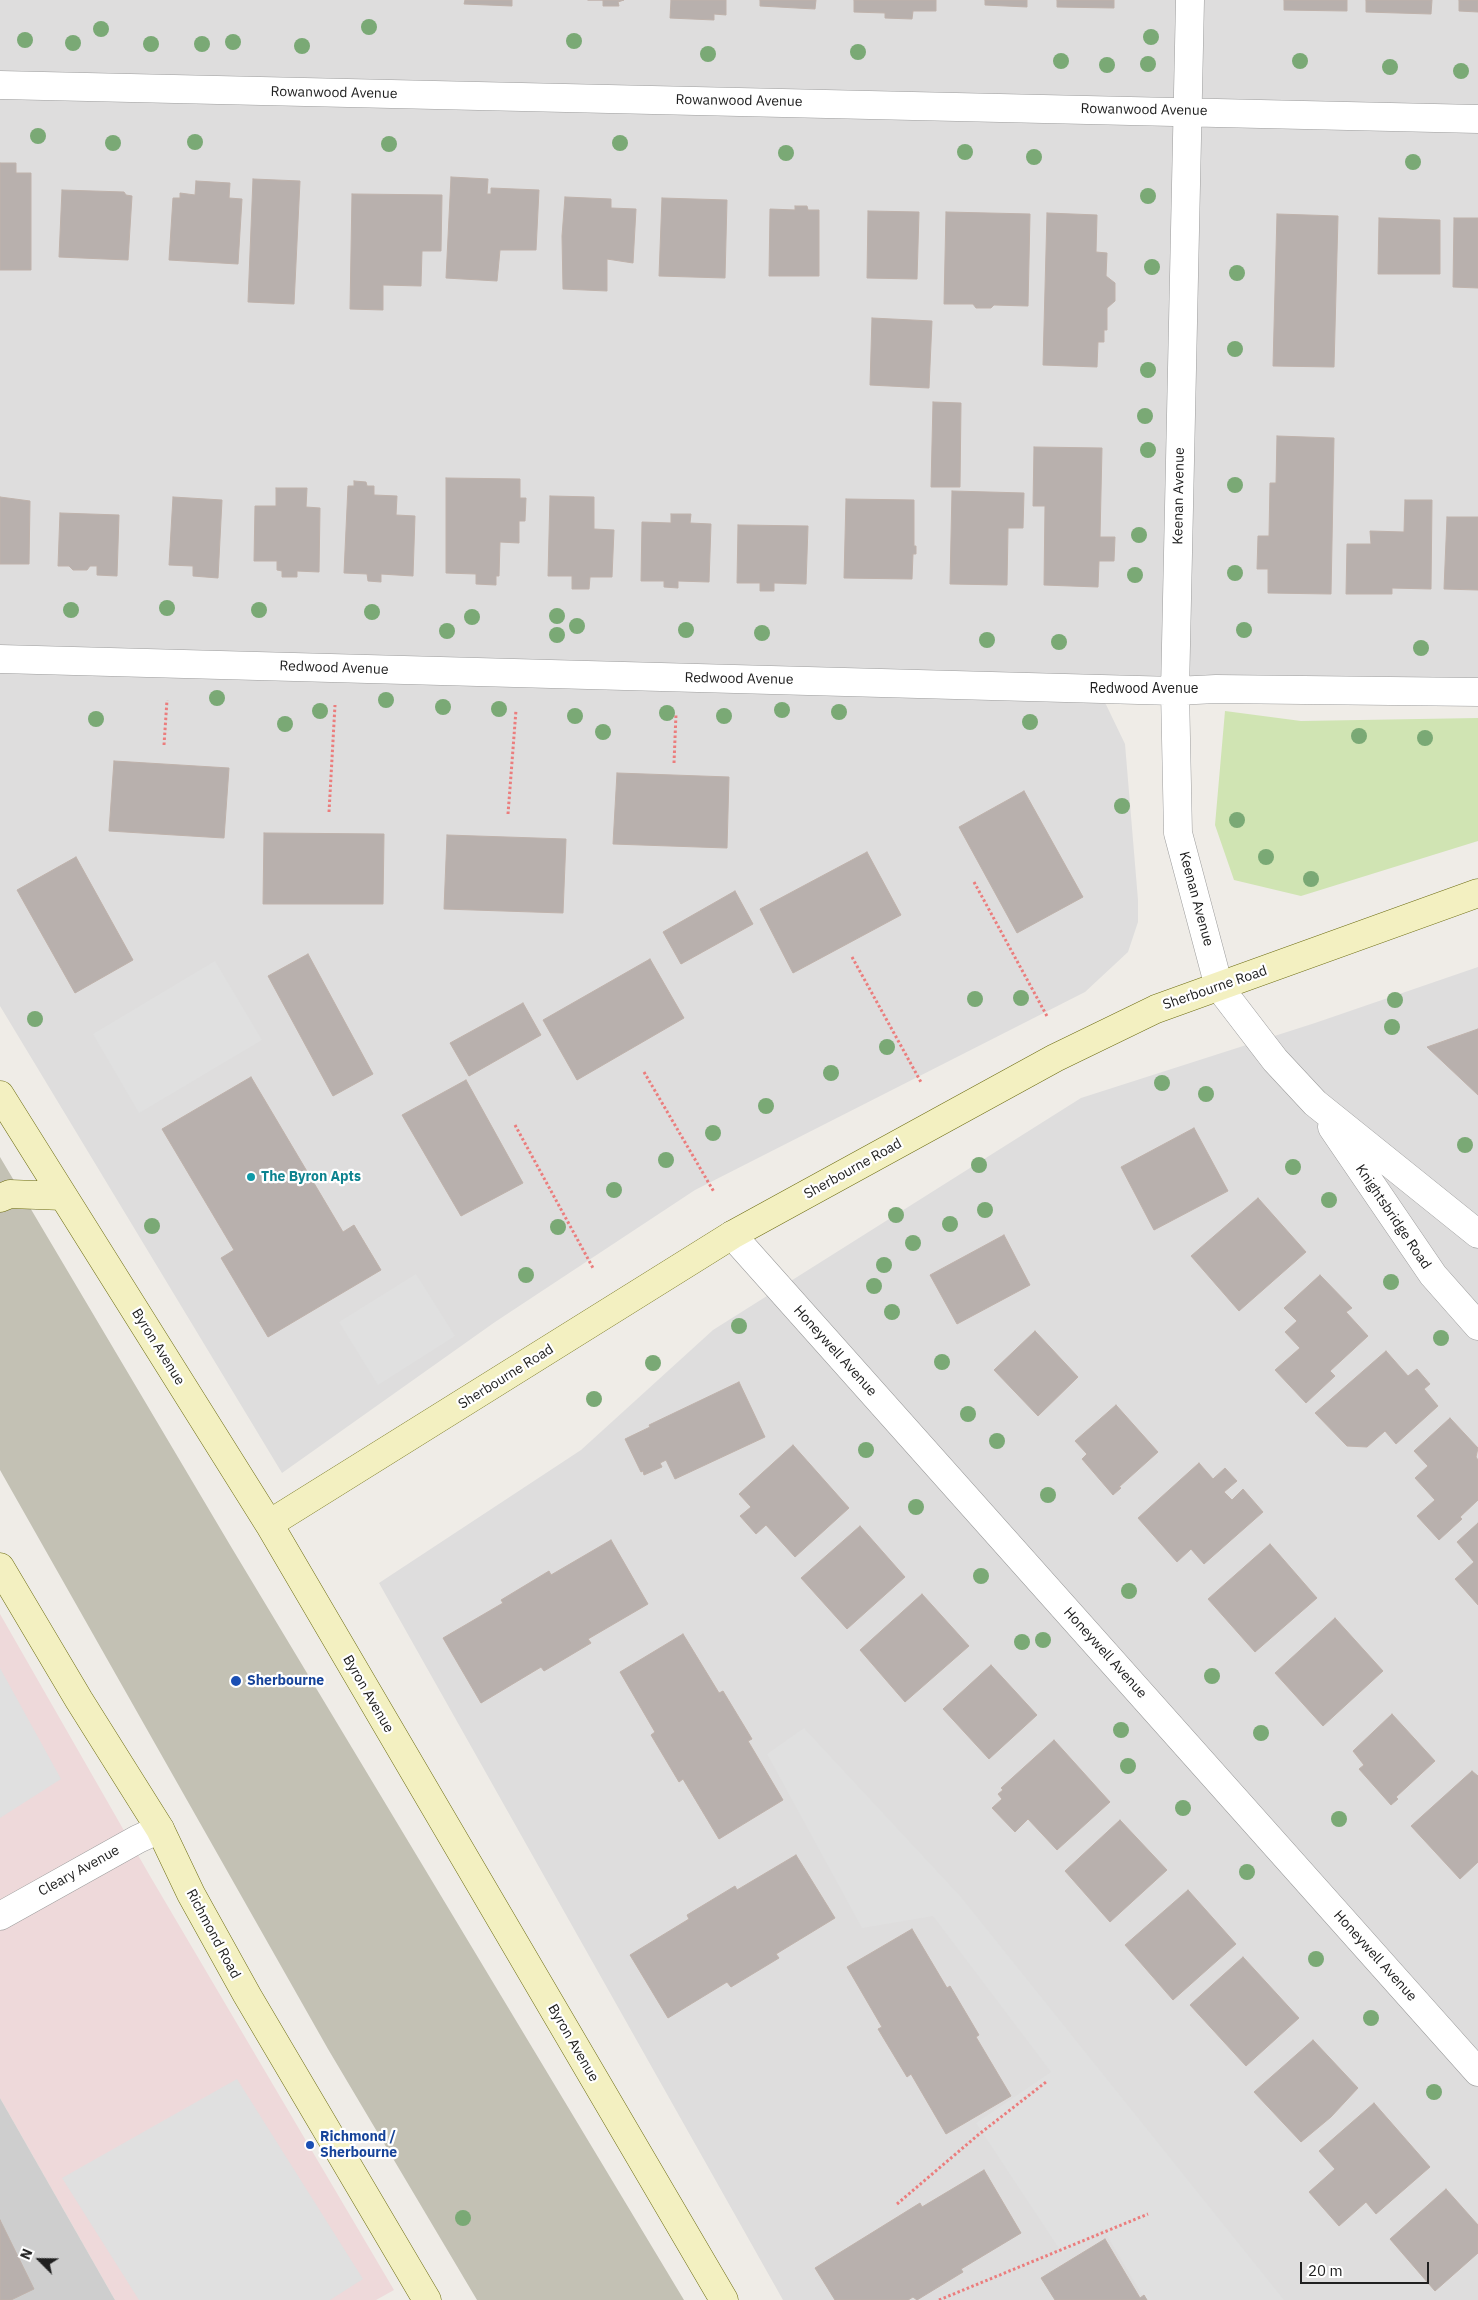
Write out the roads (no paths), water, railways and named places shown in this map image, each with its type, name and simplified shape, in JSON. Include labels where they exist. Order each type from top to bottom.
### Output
[{"type":"street","name":"Keenan Avenue","points":[[1190,0],[1174,692],[1178,833],[1219,988]]},
{"type":"street","name":"Rowanwood Avenue","points":[[0,85],[1478,119]]},
{"type":"street","name":"Redwood Avenue","points":[[0,659],[1174,692],[1216,689],[1478,692]]},
{"type":"street","name":"Sherbourne Road","points":[[269,1524],[732,1235],[1055,1058],[1156,1009],[1478,894]]},
{"type":"street","name":"Knightsbridge Road","points":[[1219,988],[1275,1060],[1316,1103],[1478,1234]]},
{"type":"street","name":"Byron Avenue","points":[[0,1095],[269,1524],[724,2300]]},
{"type":"street","name":"Knightsbridge Road","points":[[1316,1103],[1433,1275],[1478,1326]]},
{"type":"street","points":[[0,1198],[10,1194],[63,1196]]},
{"type":"street","name":"Honeywell Avenue","points":[[732,1235],[1478,2072]]},
{"type":"street","name":"Richmond Road","points":[[0,1567],[79,1700],[160,1829],[191,1894],[247,1995],[427,2300]]},
{"type":"street","name":"Cleary Avenue","points":[[0,1916],[138,1838],[160,1829]]},
{"type":"place","name":"The Byron Apts","points":[[251,1177]]},
{"type":"place","name":"Sherbourne","points":[[236,1681]]},
{"type":"place","name":"Richmond / Sherbourne","points":[[310,2145]]}]
